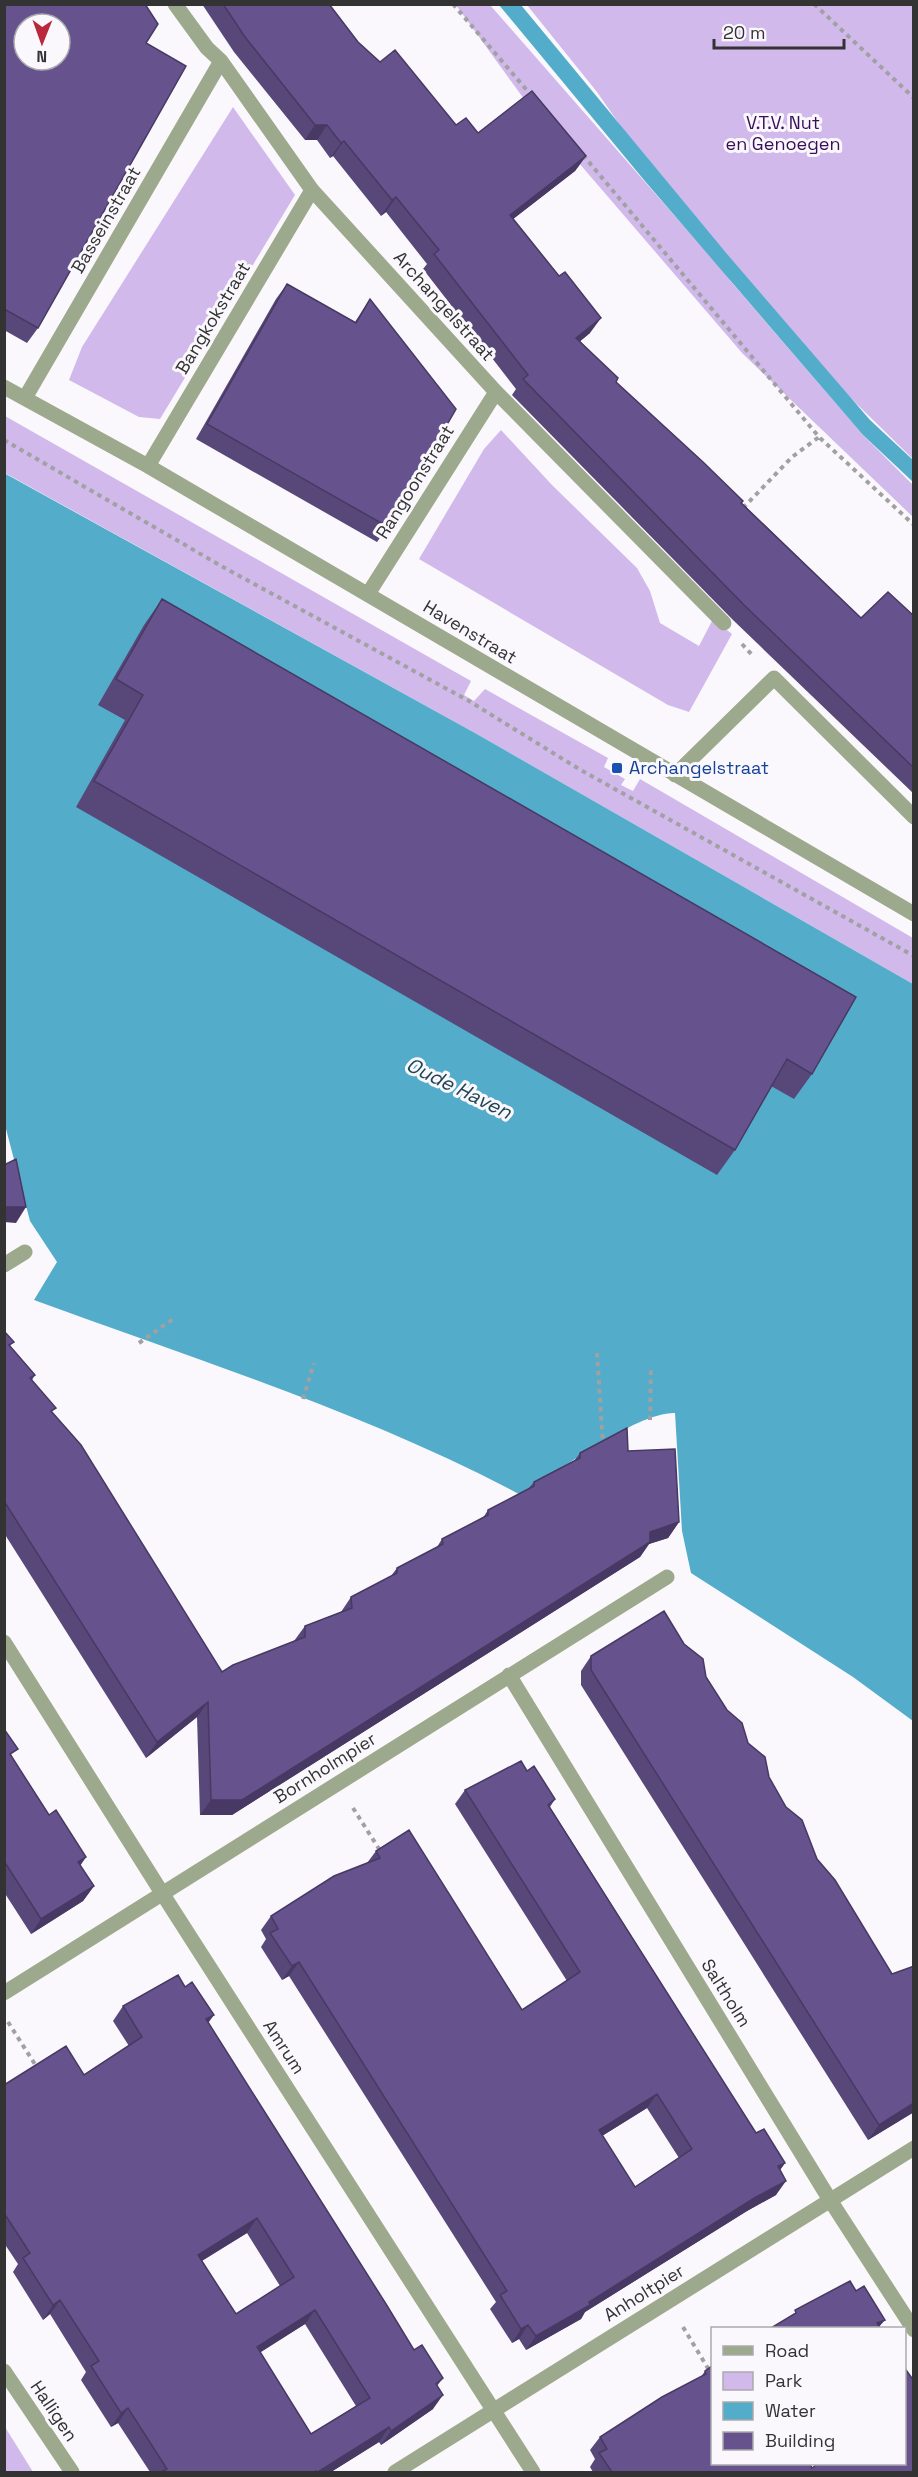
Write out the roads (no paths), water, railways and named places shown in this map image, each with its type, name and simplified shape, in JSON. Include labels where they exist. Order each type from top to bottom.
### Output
[{"type":"street","name":"Archangelstraat","points":[[175,4],[207,48],[221,61],[312,190],[496,392],[724,623]]},
{"type":"street","name":"Basseinstraat","points":[[25,398],[221,61]]},
{"type":"street","name":"Bangkokstraat","points":[[148,466],[312,190]]},
{"type":"street","name":"Havenstraat","points":[[4,387],[148,466],[914,914]]},
{"type":"street","name":"Rangoonstraat","points":[[368,594],[496,392]]},
{"type":"street","points":[[675,775],[774,678],[914,817]]},
{"type":"street","points":[[4,1265],[25,1252]]},
{"type":"street","name":"Bornholmpier","points":[[4,1993],[667,1577]]},
{"type":"street","name":"Amrum","points":[[4,1642],[533,2472]]},
{"type":"street","name":"Saltholm","points":[[509,1675],[830,2200],[914,2330]]},
{"type":"street","name":"Anholtpier","points":[[395,2472],[914,2148]]},
{"type":"street","name":"Halligen","points":[[4,2371],[72,2472]]},
{"type":"water","points":[[499,5],[521,5],[727,254],[870,420],[913,460],[913,482],[863,435],[644,180]]},
{"type":"water","name":"Oude Haven","points":[[4,473],[475,733],[913,984],[913,1721],[853,1677],[691,1573],[682,1531],[675,1413],[659,1415],[639,1422],[618,1433],[521,1495],[403,1438],[342,1413],[34,1300],[57,1262],[30,1221],[5,1125]]},
{"type":"place","name":"Archangelstraat","points":[[617,768]]},
{"type":"park label","name":"V.T.V. Nut en Genoegen","points":[[783,133]]}]
